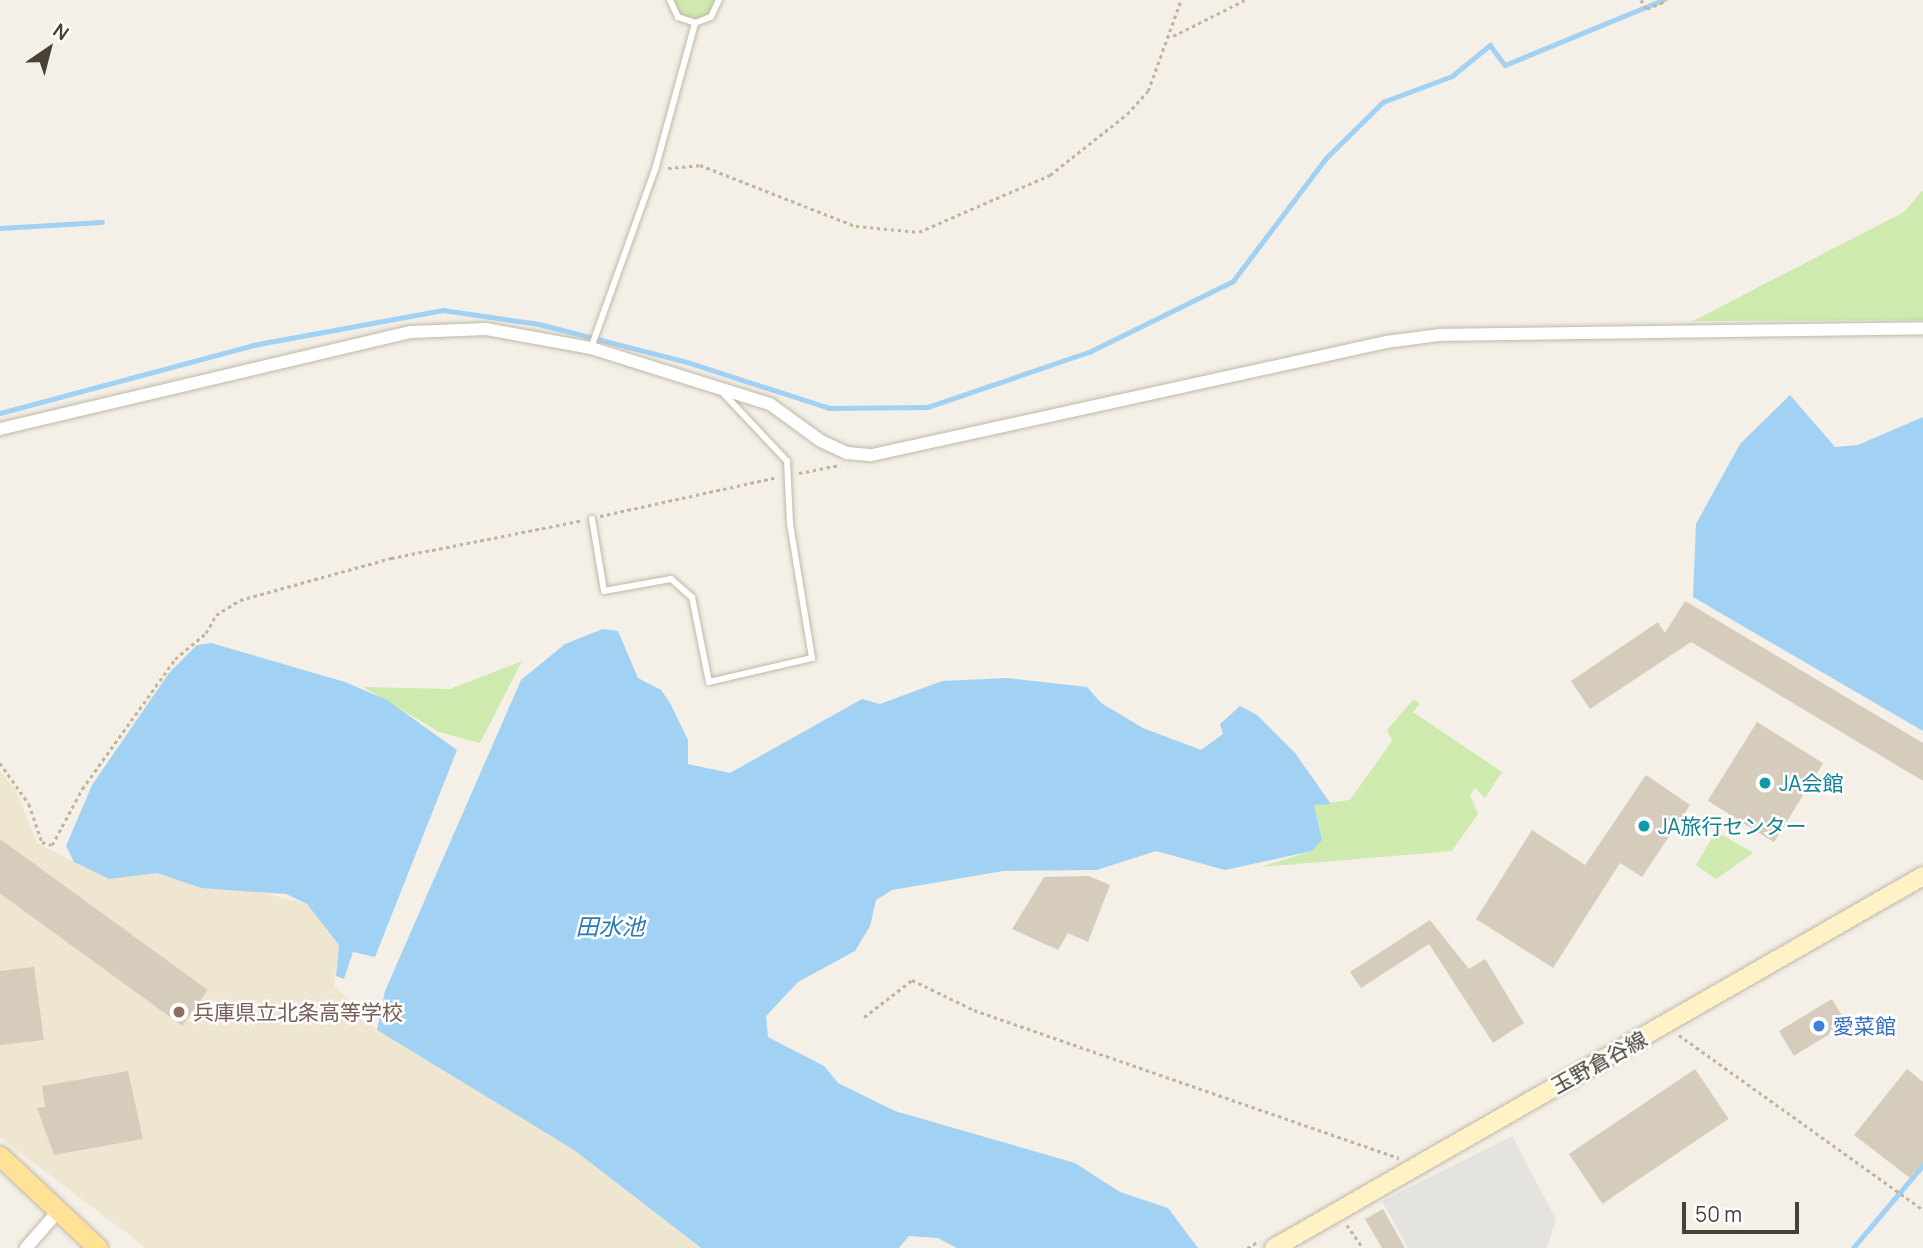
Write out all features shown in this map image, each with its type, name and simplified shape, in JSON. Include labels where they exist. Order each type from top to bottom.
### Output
[{"type":"main road","name":"玉野倉谷線","points":[[1273,1248],[1923,876]]},
{"type":"main road","points":[[0,1156],[98,1248]]},
{"type":"street","points":[[0,429],[411,332],[486,329],[591,348],[713,383],[770,404],[821,441],[858,454],[1043,421],[1365,346],[1439,335],[1563,329],[1923,328]]},
{"type":"street","points":[[26,1248],[60,1210]]},
{"type":"lane","points":[[670,0],[678,17],[695,23],[712,17],[719,0]]},
{"type":"lane","points":[[591,348],[656,166],[695,23]]},
{"type":"lane","points":[[592,519],[604,591],[671,579],[692,597],[709,682],[812,658],[790,523],[788,461],[713,383]]},
{"type":"path","points":[[656,166],[680,170],[700,165],[856,226],[919,232],[1050,175],[1082,150],[1148,91],[1171,36],[1181,0]]},
{"type":"path","points":[[1171,36],[1245,0]]},
{"type":"path","points":[[1641,0],[1647,9],[1667,0]]},
{"type":"path","points":[[0,763],[29,804],[42,842],[52,845],[82,789],[175,659],[206,633],[216,615],[240,600],[391,558],[592,519],[854,462],[858,454]]},
{"type":"path","points":[[864,1017],[912,980],[974,1010],[1419,1165]]},
{"type":"path","points":[[1667,1024],[1923,1210]]},
{"type":"path","points":[[1337,1212],[1363,1248]]},
{"type":"shaded area","name":"兵庫県立北条高等学校","points":[[0,771],[16,790],[37,843],[109,879],[157,873],[201,888],[253,890],[307,904],[339,945],[334,985],[377,1030],[574,1150],[700,1248],[146,1248],[0,1137]]},
{"type":"shaded area","points":[[1512,1136],[1556,1219],[1547,1248],[1408,1248],[1382,1201]]},
{"type":"green space","points":[[672,0],[717,0],[710,15],[695,21],[681,16]]},
{"type":"green space","points":[[1923,190],[1923,320],[1693,321],[1904,212]]},
{"type":"green space","points":[[522,661],[480,743],[439,732],[363,687],[450,689]]},
{"type":"green space","points":[[1414,699],[1420,704],[1413,712],[1502,772],[1485,798],[1475,788],[1470,795],[1478,814],[1452,851],[1260,867],[1312,851],[1322,840],[1314,805],[1350,800],[1392,741],[1387,730]]},
{"type":"green space","points":[[1716,831],[1753,853],[1716,879],[1696,865]]},
{"type":"water","points":[[1790,395],[1835,447],[1858,445],[1923,417],[1923,731],[1693,597],[1696,524],[1740,444]]},
{"type":"water","name":"田水池","points":[[603,629],[618,631],[638,678],[661,690],[670,703],[688,740],[688,764],[730,773],[862,699],[880,704],[942,681],[1007,678],[1087,687],[1101,703],[1143,728],[1201,750],[1223,734],[1220,724],[1240,706],[1257,715],[1295,753],[1331,804],[1314,805],[1322,840],[1312,851],[1225,870],[1156,851],[1097,870],[1003,871],[892,890],[876,900],[870,926],[855,951],[798,982],[766,1016],[768,1037],[824,1066],[838,1083],[895,1111],[1075,1163],[1120,1192],[1168,1208],[1198,1248],[957,1248],[938,1238],[909,1236],[899,1248],[701,1248],[574,1150],[377,1030],[385,991],[521,680],[565,644]]},
{"type":"water","points":[[211,643],[345,682],[387,700],[457,750],[375,957],[353,952],[344,979],[336,976],[339,945],[307,904],[286,894],[201,888],[157,873],[109,879],[74,862],[66,846],[92,785],[169,673],[197,645]]},
{"type":"building","points":[[1685,601],[1923,743],[1923,781],[1691,642],[1590,709],[1571,681],[1658,622],[1665,633]]},
{"type":"building","name":"JA会館","points":[[1757,722],[1823,763],[1774,842],[1708,801]]},
{"type":"building","points":[[1646,775],[1690,805],[1642,877],[1620,863],[1553,968],[1476,919],[1532,830],[1585,865]]},
{"type":"building","points":[[0,839],[208,990],[182,1026],[0,893]]},
{"type":"building","points":[[1089,876],[1110,885],[1088,942],[1068,933],[1058,950],[1012,929],[1044,877]]},
{"type":"building","points":[[1430,920],[1469,969],[1485,959],[1524,1023],[1493,1043],[1429,944],[1361,988],[1350,972]]},
{"type":"building","points":[[34,967],[44,1040],[0,1045],[0,971]]},
{"type":"building","points":[[1832,999],[1847,1024],[1794,1056],[1779,1031]]},
{"type":"building","points":[[1695,1069],[1729,1119],[1603,1204],[1569,1154]]},
{"type":"building","points":[[1907,1069],[1923,1082],[1923,1162],[1910,1178],[1854,1135]]},
{"type":"building","points":[[128,1071],[143,1139],[54,1155],[37,1108],[45,1107],[42,1086]]},
{"type":"building","points":[[1383,1209],[1405,1248],[1382,1248],[1365,1219]]},
{"type":"waterway","points":[[0,413],[253,345],[443,310],[539,324],[687,362],[829,408],[928,407],[1089,352],[1233,281],[1326,158],[1383,102],[1452,76],[1490,45],[1505,65],[1663,0]]},
{"type":"waterway","points":[[0,228],[102,222]]},
{"type":"waterway","points":[[1853,1248],[1923,1165]]},
{"type":"place","name":"JA会館","points":[[1765,783]]},
{"type":"place","name":"JA旅行センター","points":[[1644,826]]},
{"type":"place","name":"兵庫県立北条高等学校","points":[[179,1012]]},
{"type":"place","name":"愛菜館","points":[[1819,1026]]}]
